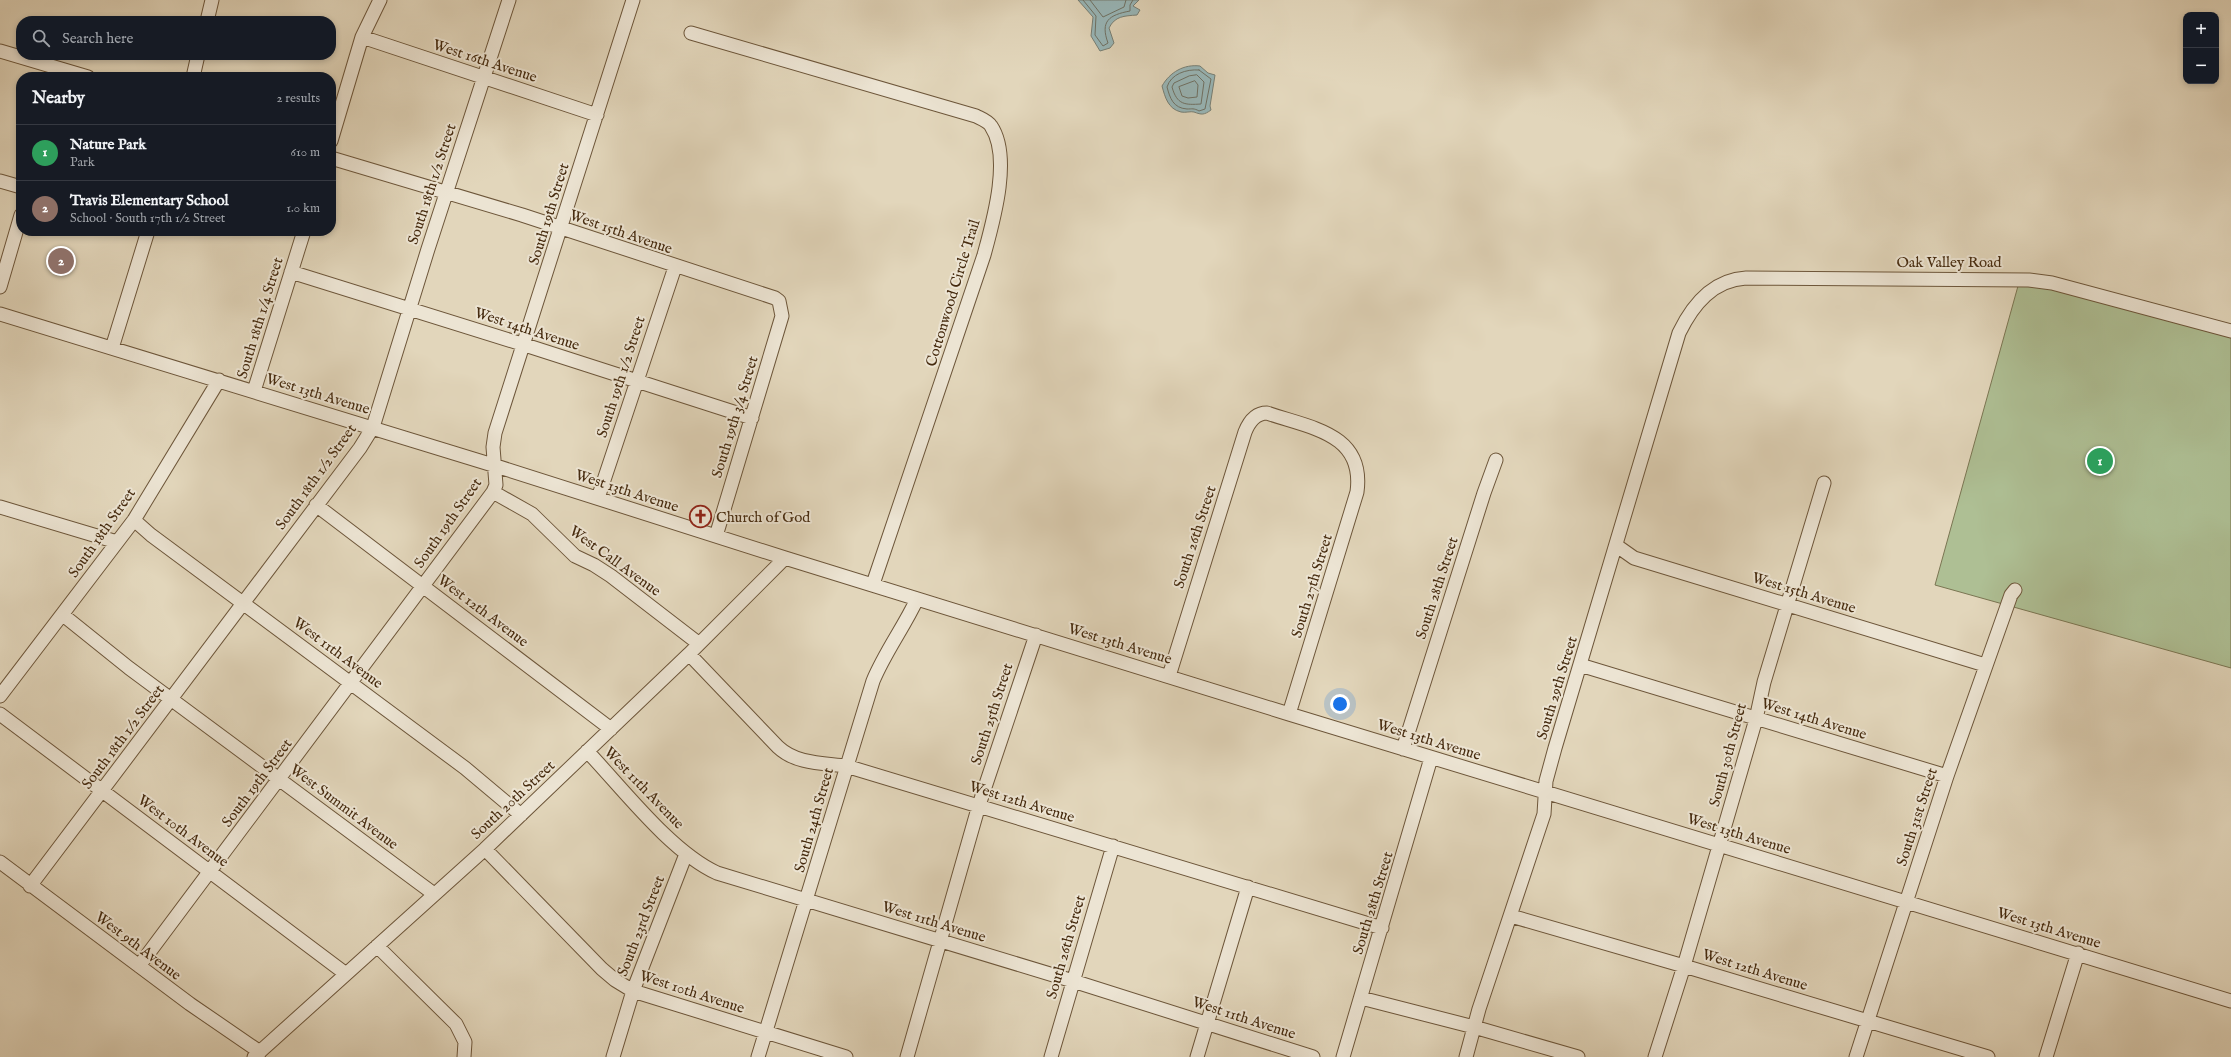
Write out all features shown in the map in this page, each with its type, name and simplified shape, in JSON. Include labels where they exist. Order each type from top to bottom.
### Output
[{"type":"street","points":[[208,16],[212,0]]},
{"type":"street","points":[[336,124],[362,38],[380,0]]},
{"type":"street","name":"South 18th 1/2 Street","points":[[30,886],[360,448],[373,428],[446,193],[509,0]]},
{"type":"street","name":"South 19th Street","points":[[139,966],[352,684],[493,492],[496,485],[496,466],[493,447],[495,433],[525,344],[633,0]]},
{"type":"street","name":"Cottonwood Circle Trail","points":[[691,33],[976,116],[991,126],[997,138],[1001,154],[999,176],[991,229],[984,255],[873,584]]},
{"type":"street","name":"West 16th Avenue","points":[[362,38],[597,115]]},
{"type":"street","points":[[0,51],[16,57]]},
{"type":"street","points":[[25,60],[59,72]]},
{"type":"street","points":[[194,72],[197,60]]},
{"type":"street","name":"West 15th Avenue","points":[[336,160],[561,229],[674,267],[775,298],[779,301],[781,307]]},
{"type":"street","points":[[0,181],[16,185]]},
{"type":"street","points":[[0,287],[16,232]]},
{"type":"street","points":[[112,348],[146,236]]},
{"type":"street","name":"South 18th 1/4 Street","points":[[254,391],[302,236]]},
{"type":"street","name":"South 19th 1/2 Street","points":[[598,498],[674,267]]},
{"type":"street","name":"West 14th Avenue","points":[[291,272],[525,344],[752,418]]},
{"type":"street","name":"Oak Valley Road","points":[[1682,328],[1697,304],[1714,287],[1734,279],[1999,278],[2052,283],[2231,331]]},
{"type":"street","name":"South 19th 3/4 Street","points":[[716,536],[782,316],[781,307]]},
{"type":"street","name":"West 13th Avenue","points":[[0,314],[219,380],[785,558],[1431,758],[1906,903],[2078,953],[2231,1001]]},
{"type":"street","name":"South 29th Street","points":[[1466,1057],[1474,1027],[1544,814],[1546,781],[1555,748],[1682,328]]},
{"type":"street","name":"South 18th Street","points":[[0,696],[134,520],[219,380]]},
{"type":"street","name":"South 27th Street","points":[[1260,413],[1266,413],[1334,436],[1351,452],[1357,465],[1359,480],[1357,492],[1289,714]]},
{"type":"street","name":"South 26th Street","points":[[1169,676],[1245,432],[1254,417],[1260,413]]},
{"type":"street","name":"South 28th Street","points":[[1403,749],[1484,493],[1496,460]]},
{"type":"street","name":"South 30th Street","points":[[1655,1057],[1720,845],[1756,719],[1764,682],[1824,483]]},
{"type":"street","name":"West Call Avenue","points":[[493,492],[532,514],[575,556],[594,564],[611,576],[698,644]]},
{"type":"street","name":"West 12th Avenue","points":[[316,505],[611,729]]},
{"type":"street","points":[[0,507],[117,542]]},
{"type":"street","name":"West 11th Avenue","points":[[134,520],[151,535],[465,768],[520,815]]},
{"type":"street","name":"West 15th Avenue","points":[[1617,546],[1634,558],[1985,665]]},
{"type":"street","name":"South 20th Street","points":[[257,1054],[485,849],[689,654],[766,579],[785,558]]},
{"type":"street","name":"South 31st Street","points":[[1856,1057],[1947,776],[1985,665],[2011,595],[2015,590]]},
{"type":"street","name":"South 24th Street","points":[[758,1057],[807,900],[846,766],[882,661],[909,616],[917,599]]},
{"type":"street","name":"West Summit Avenue","points":[[63,615],[171,699],[434,894]]},
{"type":"street","name":"South 25th Street","points":[[907,1057],[979,805],[1036,635]]},
{"type":"street","name":"West 12th Avenue","points":[[689,654],[786,755],[798,760],[846,766],[1382,928]]},
{"type":"street","name":"West 14th Avenue","points":[[1580,665],[1652,685],[1756,719],[1947,776]]},
{"type":"street","name":"West 10th Avenue","points":[[0,714],[346,974]]},
{"type":"street","name":"West 11th Avenue","points":[[587,752],[669,839],[701,865],[717,873],[1073,981],[1313,1057]]},
{"type":"street","name":"South 28th Street","points":[[1343,1057],[1431,758]]},
{"type":"street","name":"South 26th Street","points":[[1051,1057],[1113,846]]},
{"type":"street","name":"West 10th Avenue","points":[[485,849],[602,969],[615,980],[633,991],[846,1057]]},
{"type":"street","name":"South 23rd Street","points":[[613,1057],[633,991],[686,854]]},
{"type":"street","name":"West 9th Avenue","points":[[0,862],[30,886],[257,1054]]},
{"type":"street","points":[[1197,1057],[1248,887]]},
{"type":"street","name":"West 12th Avenue","points":[[1511,916],[1988,1057]]},
{"type":"street","points":[[377,946],[456,1024],[465,1042],[464,1057]]},
{"type":"street","points":[[2046,1057],[2078,953]]},
{"type":"street","points":[[1361,998],[1474,1027],[1578,1057]]},
{"type":"green space","points":[[2035,285],[2231,337],[2231,668],[1935,585],[2018,286]]},
{"type":"water","points":[[1078,0],[1139,0],[1133,6],[1140,10],[1137,15],[1124,16],[1111,24],[1109,28],[1114,43],[1110,48],[1100,51],[1091,36],[1093,17]]},
{"type":"water","points":[[1188,66],[1200,66],[1208,73],[1215,75],[1210,106],[1211,110],[1207,113],[1199,114],[1193,112],[1183,112],[1173,108],[1164,94],[1162,86],[1165,81],[1178,70]]},
{"type":"place","name":"Travis Elementary School","points":[[61,261]]},
{"type":"place","name":"Nature Park","points":[[2100,461]]},
{"type":"place","name":"Church of God","points":[[701,517]]}]
